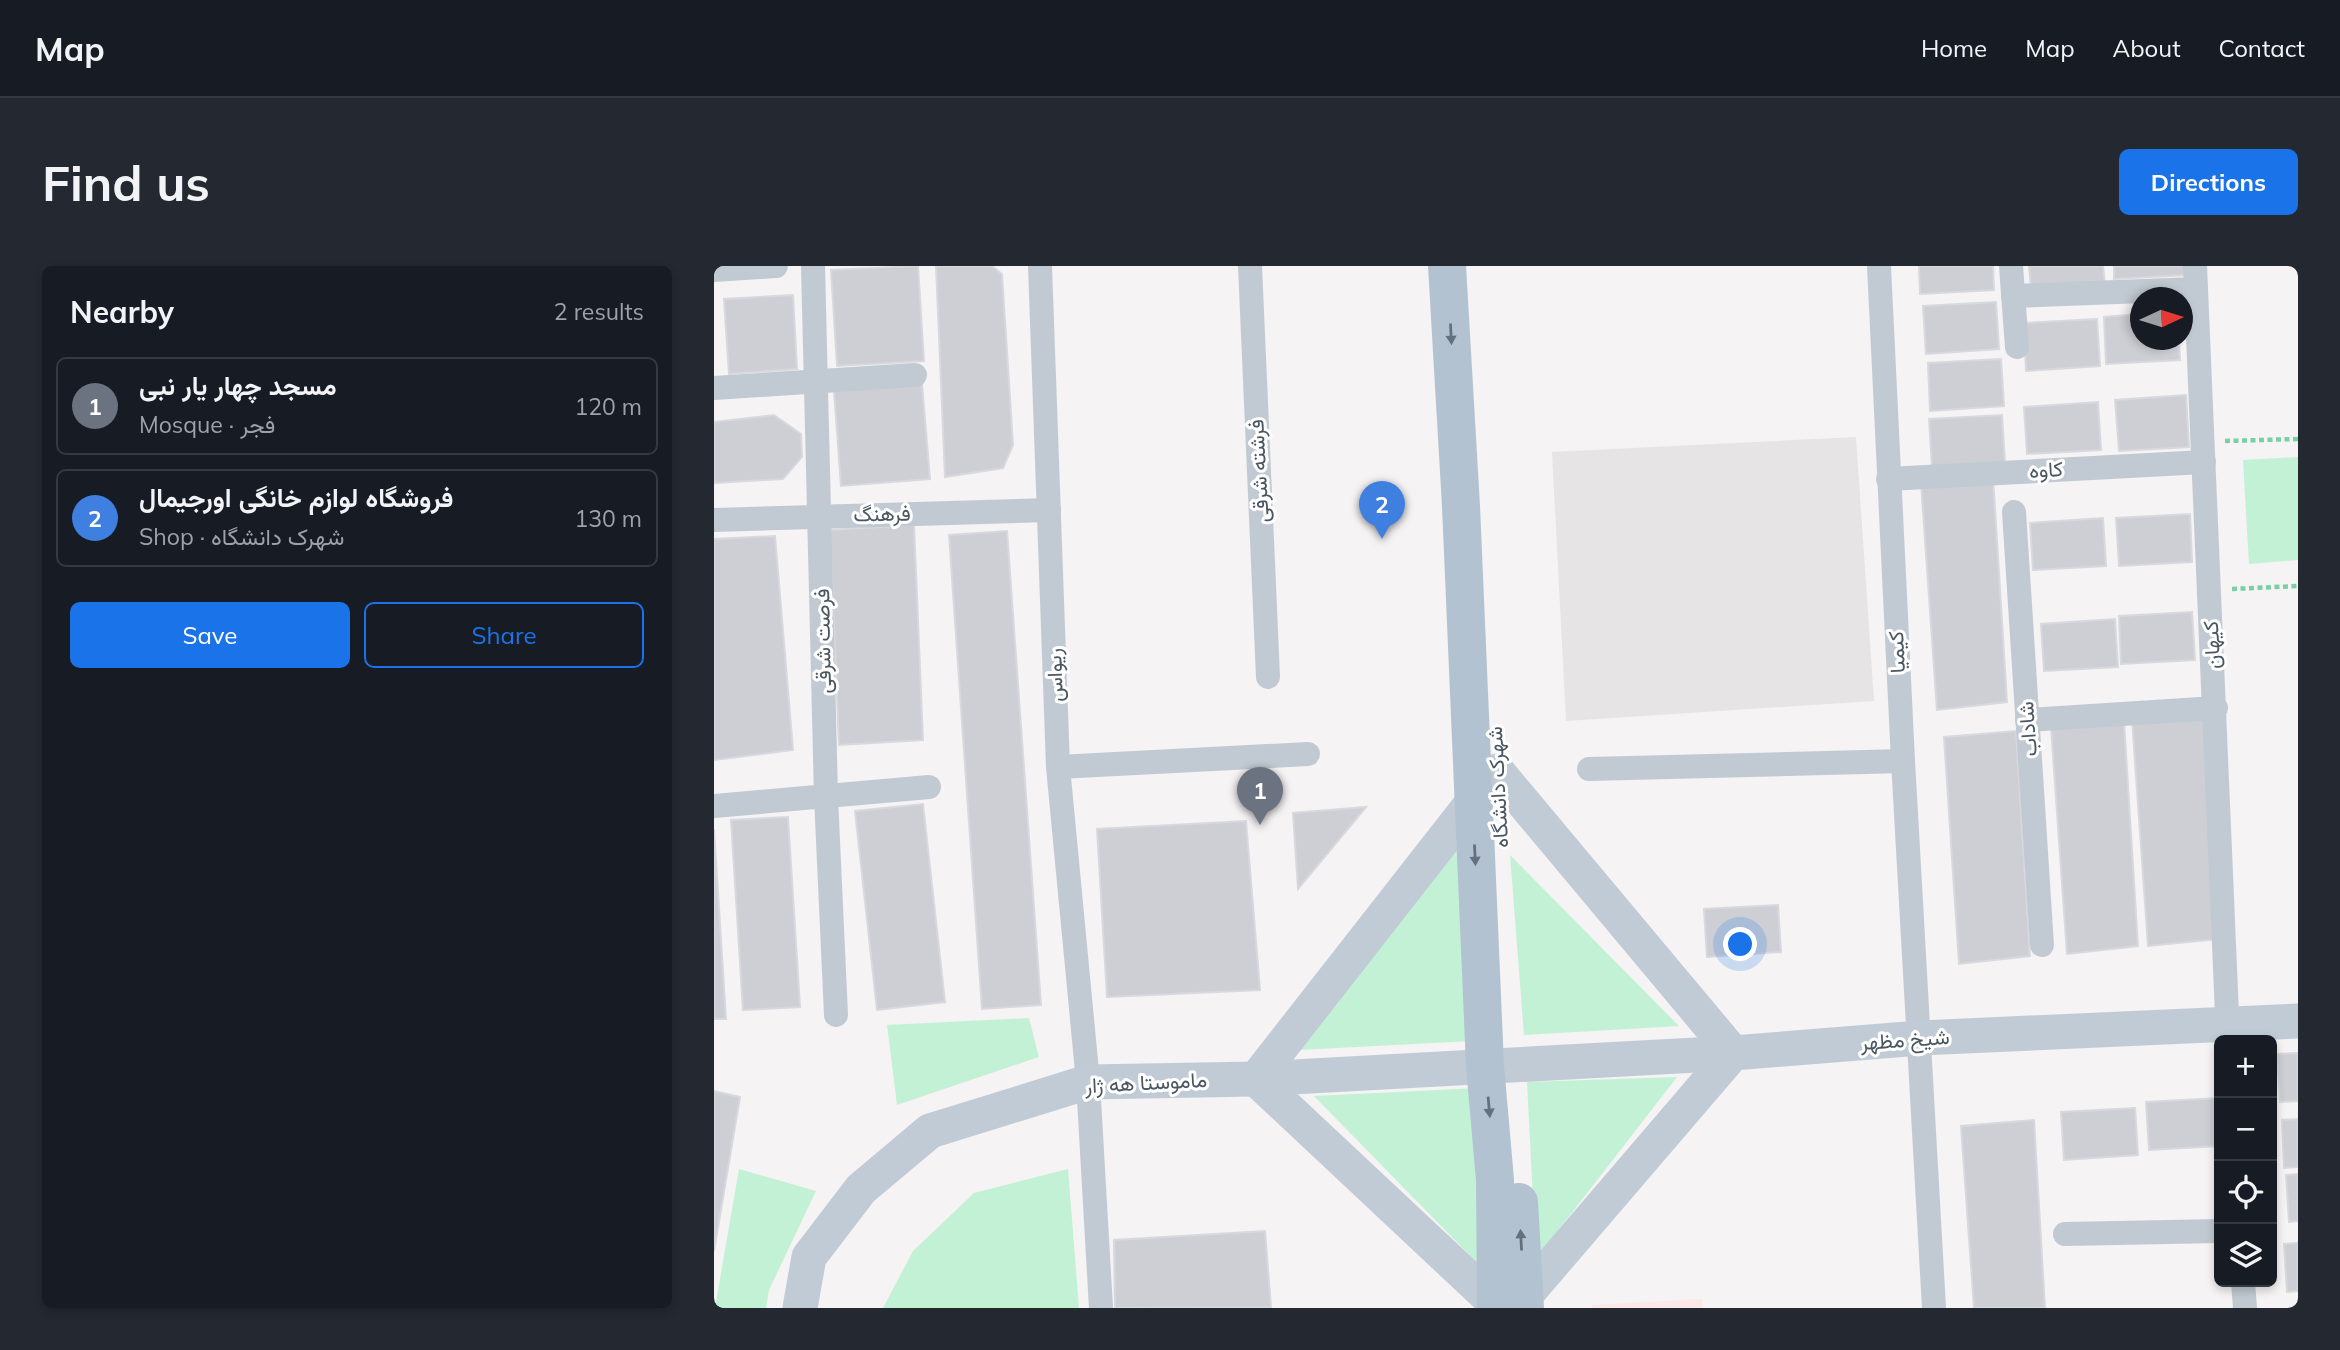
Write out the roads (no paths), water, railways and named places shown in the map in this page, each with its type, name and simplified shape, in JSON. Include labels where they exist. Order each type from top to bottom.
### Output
[{"type":"main road","points":[[1447,266],[1462,520],[1472,802],[1498,1065]]},
{"type":"main road","name":"شهرک دانشگاه","points":[[1473,266],[1497,771],[1498,1065],[1510,1304]]},
{"type":"main road","points":[[1497,771],[1733,1053],[1510,1304],[1256,1079],[1497,771]]},
{"type":"main road","name":"شیخ مظهر","points":[[1498,1065],[1733,1053],[1920,1038],[2228,1032],[2298,1021]]},
{"type":"main road","name":"ماموستا هه ژار","points":[[800,1308],[809,1257],[862,1189],[930,1131],[1088,1082],[1256,1079],[1498,1065]]},
{"type":"street","points":[[714,270],[776,266]]},
{"type":"street","name":"فرصت شرقی","points":[[813,266],[826,797],[836,1015]]},
{"type":"street","name":"ریواس","points":[[1040,266],[1058,767],[1088,1082],[1101,1308]]},
{"type":"street","name":"فرشته شرقی","points":[[1250,266],[1268,677]]},
{"type":"street","name":"کیمیا","points":[[1879,266],[1888,479],[1934,1308]]},
{"type":"street","points":[[2011,266],[2017,347]]},
{"type":"street","points":[[2013,296],[2196,277]]},
{"type":"street","name":"کیهان","points":[[2196,277],[2228,1032]]},
{"type":"street","points":[[714,388],[915,375]]},
{"type":"street","name":"کاوه","points":[[1888,479],[2203,452]]},
{"type":"street","name":"فرهنگ","points":[[714,520],[1049,510]]},
{"type":"street","name":"شاداب","points":[[2014,512],[2042,945]]},
{"type":"street","points":[[2027,720],[2216,708]]},
{"type":"street","points":[[1058,767],[1308,754]]},
{"type":"street","points":[[1589,769],[1903,761]]},
{"type":"street","points":[[714,806],[929,787]]},
{"type":"street","points":[[2065,1234],[2214,1231]]},
{"type":"street","points":[[2244,1287],[2245,1308]]},
{"type":"place","name":"فروشگاه لوازم خانگی اورجیمال","points":[[1382,539]]},
{"type":"place","name":"مسجد چهار یار نبی","points":[[1260,825]]}]
